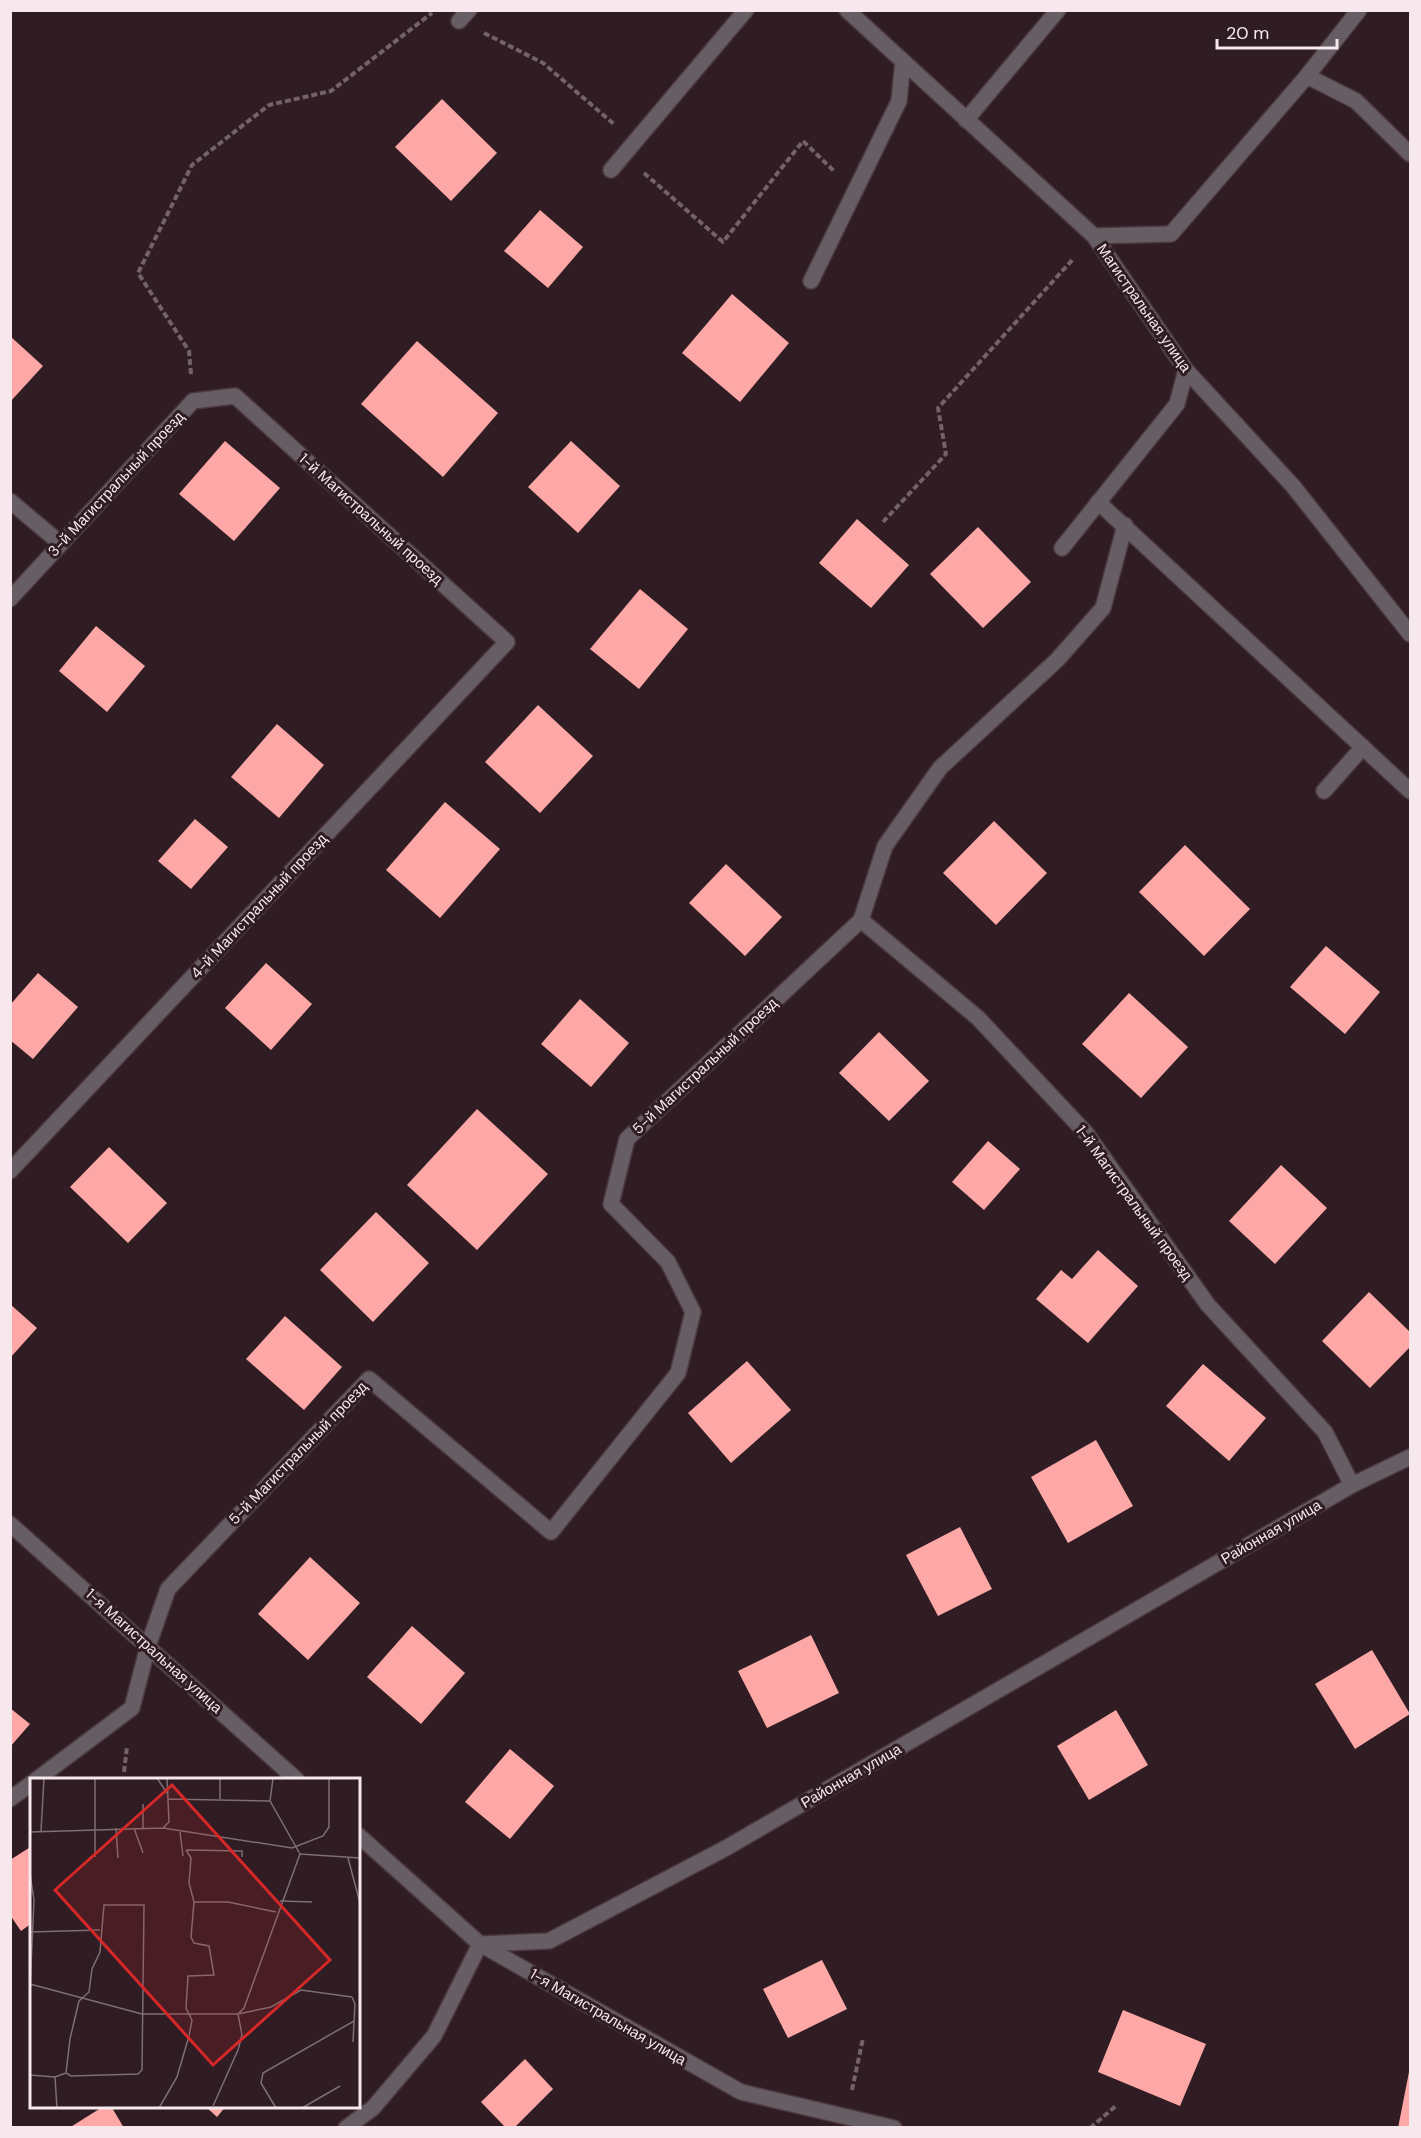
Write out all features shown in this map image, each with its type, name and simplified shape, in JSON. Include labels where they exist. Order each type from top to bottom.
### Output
[{"type":"street","points":[[610,170],[746,10]]},
{"type":"street","name":"Магистральная улица","points":[[847,10],[1094,236],[1186,369],[1293,486],[1410,634]]},
{"type":"street","points":[[966,120],[1058,10]]},
{"type":"street","points":[[1341,32],[1344,10]]},
{"type":"street","points":[[1094,236],[1171,234],[1307,76],[1359,10]]},
{"type":"street","points":[[811,281],[899,101],[903,61]]},
{"type":"street","points":[[1307,76],[1356,101],[1410,154]]},
{"type":"street","points":[[1062,548],[1177,404],[1186,369]]},
{"type":"street","name":"3-й Магистральный проезд","points":[[10,599],[193,401],[235,396]]},
{"type":"street","name":"1-й Магистральный проезд","points":[[235,396],[507,642]]},
{"type":"street","points":[[10,501],[60,543]]},
{"type":"street","points":[[1098,502],[1410,791]]},
{"type":"street","name":"5-й Магистральный проезд","points":[[37,1778],[132,1708],[148,1646],[168,1588],[369,1379],[551,1532],[678,1373],[693,1311],[668,1262],[611,1204],[627,1139],[861,920],[885,846],[940,768],[1057,660],[1103,608],[1125,525]]},
{"type":"street","name":"4-й Магистральный проезд","points":[[10,1171],[507,642]]},
{"type":"street","points":[[1324,791],[1363,747]]},
{"type":"street","name":"1-й Магистральный проезд","points":[[861,920],[978,1018],[1086,1132],[1208,1305],[1325,1432],[1352,1485]]},
{"type":"street","name":"Районная улица","points":[[480,1944],[549,1941],[726,1848],[1352,1485],[1410,1457]]},
{"type":"street","name":"1-я Магистральная улица","points":[[10,1524],[296,1778]]},
{"type":"street","points":[[10,1798],[30,1784]]},
{"type":"street","name":"1-я Магистральная улица","points":[[360,1837],[480,1944],[741,2092],[894,2127]]},
{"type":"street","points":[[346,2127],[373,2108],[434,2036],[480,1944]]},
{"type":"path","points":[[193,401],[189,351],[138,273],[192,165],[269,105],[331,91],[435,10]]},
{"type":"path","points":[[464,16],[543,63],[634,142]]},
{"type":"path","points":[[623,155],[723,242],[803,141],[855,191]]},
{"type":"path","points":[[883,522],[946,454],[938,408],[1094,236]]},
{"type":"path","points":[[847,2117],[863,2038]]},
{"type":"path","points":[[1090,2127],[1118,2106]]},
{"type":"building","points":[[442,99],[497,153],[451,201],[395,147]]},
{"type":"building","points":[[540,210],[583,247],[548,288],[504,251]]},
{"type":"building","points":[[732,294],[789,343],[740,402],[682,353]]},
{"type":"building","points":[[10,336],[43,366],[10,402]]},
{"type":"building","points":[[417,341],[498,413],[443,477],[361,404]]},
{"type":"building","points":[[225,441],[280,488],[234,541],[179,494]]},
{"type":"building","points":[[571,441],[620,486],[578,533],[528,487]]},
{"type":"building","points":[[857,519],[909,565],[871,608],[819,563]]},
{"type":"building","points":[[978,527],[1031,582],[983,628],[930,574]]},
{"type":"building","points":[[640,589],[688,629],[639,689],[590,649]]},
{"type":"building","points":[[96,626],[145,666],[107,712],[59,671]]},
{"type":"building","points":[[538,705],[593,756],[540,813],[485,762]]},
{"type":"building","points":[[277,724],[324,765],[279,818],[231,777]]},
{"type":"building","points":[[445,802],[500,849],[440,918],[386,870]]},
{"type":"building","points":[[195,819],[228,847],[191,889],[158,861]]},
{"type":"building","points":[[994,821],[1047,873],[996,925],[943,873]]},
{"type":"building","points":[[1185,845],[1250,909],[1204,956],[1139,892]]},
{"type":"building","points":[[726,864],[782,917],[745,956],[689,903]]},
{"type":"building","points":[[1326,946],[1380,992],[1345,1034],[1290,987]]},
{"type":"building","points":[[266,963],[312,1004],[271,1050],[225,1008]]},
{"type":"building","points":[[38,973],[78,1007],[33,1059],[10,1040],[10,1005]]},
{"type":"building","points":[[1129,993],[1188,1047],[1141,1098],[1082,1044]]},
{"type":"building","points":[[580,999],[629,1043],[591,1087],[541,1044]]},
{"type":"building","points":[[879,1032],[929,1081],[889,1121],[839,1073]]},
{"type":"building","points":[[477,1109],[548,1174],[477,1250],[407,1185]]},
{"type":"building","points":[[988,1141],[1020,1169],[984,1210],[952,1182]]},
{"type":"building","points":[[109,1147],[167,1203],[128,1243],[70,1187]]},
{"type":"building","points":[[1281,1165],[1327,1208],[1275,1264],[1229,1221]]},
{"type":"building","points":[[376,1212],[429,1263],[373,1322],[320,1270]]},
{"type":"building","points":[[1098,1250],[1138,1286],[1088,1343],[1036,1299],[1061,1270],[1072,1279]]},
{"type":"building","points":[[1369,1292],[1410,1332],[1410,1347],[1370,1388],[1322,1341]]},
{"type":"building","points":[[10,1304],[37,1328],[10,1358]]},
{"type":"building","points":[[285,1316],[342,1367],[304,1410],[246,1359]]},
{"type":"building","points":[[747,1361],[791,1410],[731,1463],[688,1413]]},
{"type":"building","points":[[1203,1364],[1266,1418],[1229,1461],[1166,1406]]},
{"type":"building","points":[[1096,1440],[1133,1506],[1068,1543],[1031,1477]]},
{"type":"building","points":[[960,1527],[992,1589],[938,1616],[906,1555]]},
{"type":"building","points":[[310,1557],[360,1603],[308,1660],[258,1614]]},
{"type":"building","points":[[412,1626],[465,1673],[421,1724],[367,1677]]},
{"type":"building","points":[[811,1635],[839,1693],[767,1728],[738,1671]]},
{"type":"building","points":[[1372,1650],[1410,1714],[1355,1749],[1315,1684]]},
{"type":"building","points":[[10,1708],[30,1724],[10,1747]]},
{"type":"building","points":[[1116,1710],[1148,1765],[1089,1800],[1057,1746]]},
{"type":"building","points":[[510,1749],[554,1786],[510,1839],[465,1802]]},
{"type":"building","points":[[30,1847],[30,1924],[21,1931],[10,1915],[10,1860]]},
{"type":"building","points":[[822,1960],[847,2009],[788,2038],[763,1989]]},
{"type":"building","points":[[1123,2010],[1206,2044],[1180,2106],[1098,2072]]},
{"type":"building","points":[[525,2059],[553,2089],[514,2128],[506,2128],[481,2102]]},
{"type":"building","points":[[1409,2072],[1410,2128],[1398,2128]]},
{"type":"building","points":[[101,2108],[112,2108],[124,2128],[69,2128]]},
{"type":"building","points":[[207,2108],[224,2108],[217,2117]]}]
